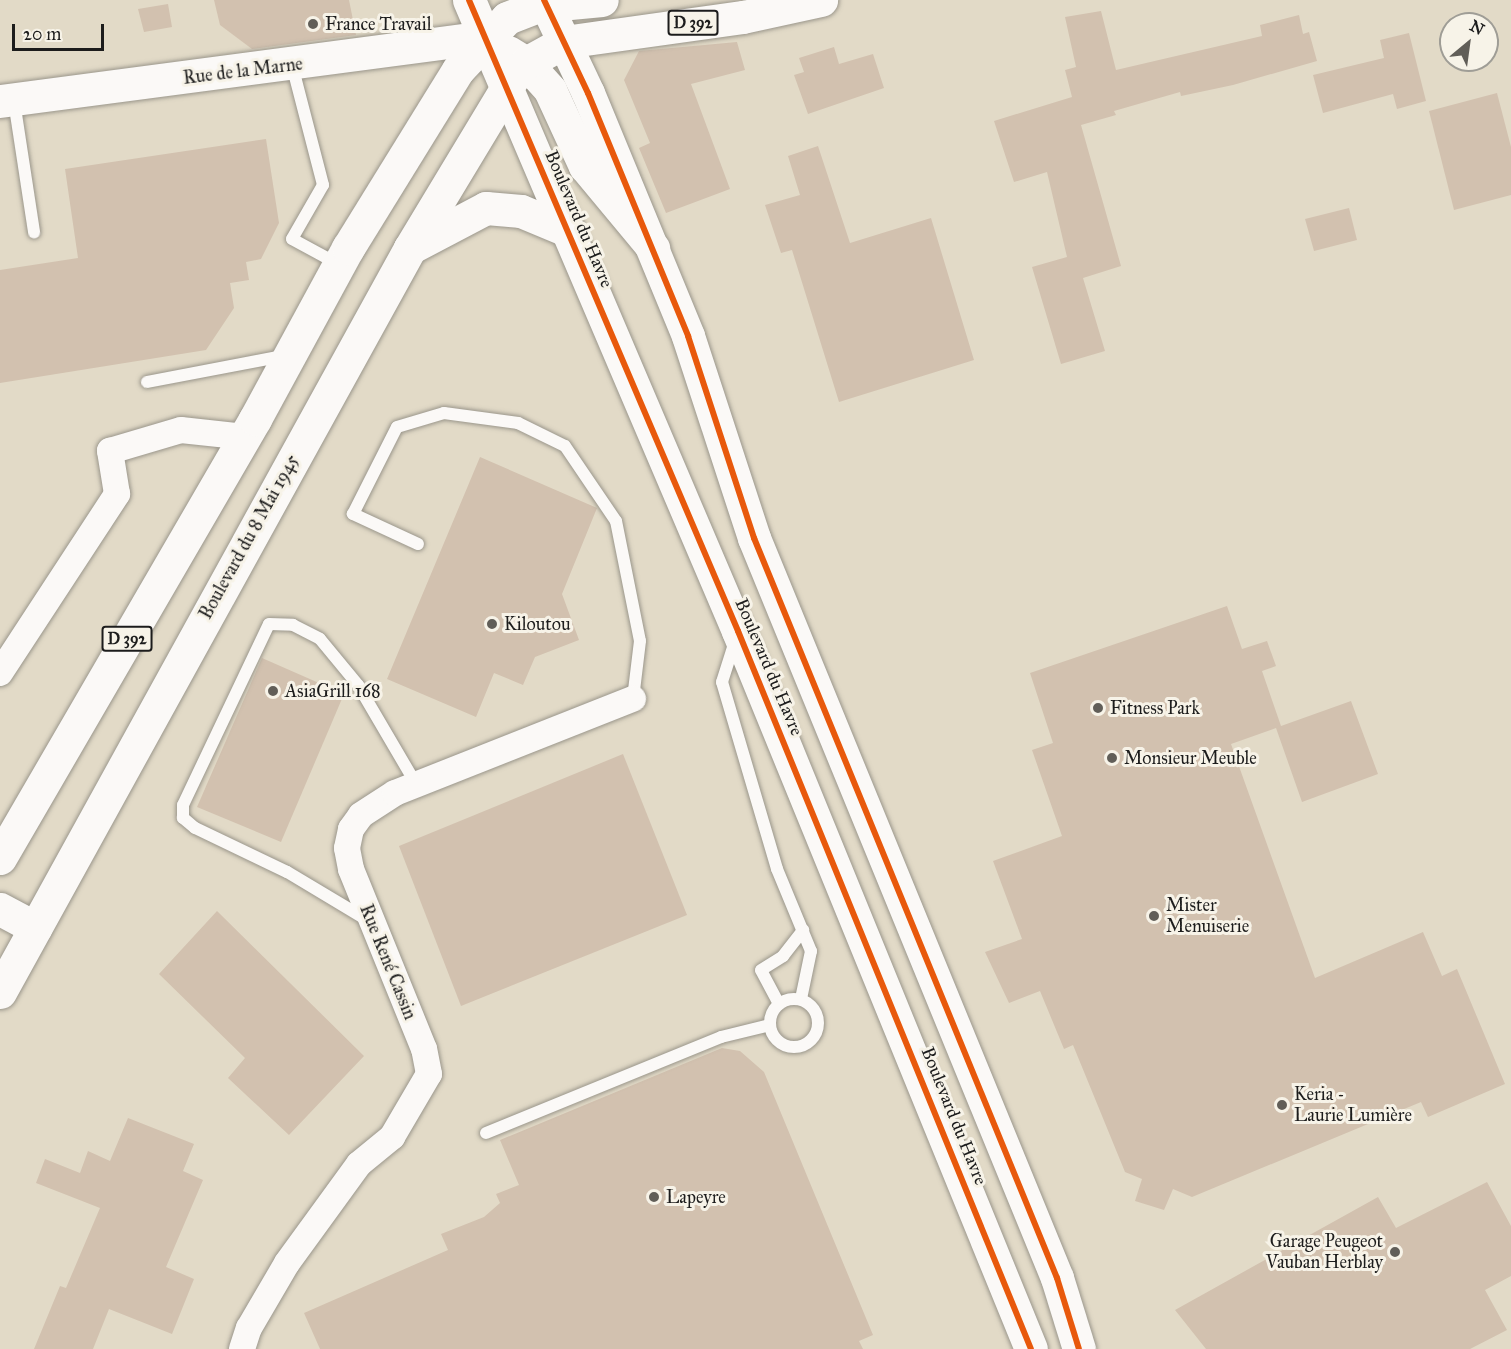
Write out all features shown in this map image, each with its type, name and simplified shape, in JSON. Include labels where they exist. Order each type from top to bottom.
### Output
[{"type":"main road","name":"Boulevard du Havre","points":[[469,0],[485,37],[516,75],[569,231],[738,631],[1031,1349]]},
{"type":"main road","points":[[485,37],[530,5],[602,0]]},
{"type":"main road","name":"D 392","points":[[564,42],[743,17],[821,0]]},
{"type":"main road","name":"Boulevard du Havre","points":[[530,5],[564,42],[653,248],[709,391],[754,538],[1052,1267],[1079,1349]]},
{"type":"main road","name":"Rue de la Marne","points":[[7,101],[292,65],[485,37]]},
{"type":"main road","name":"D 392","points":[[0,858],[244,437],[340,265],[442,92],[485,37]]},
{"type":"main road","points":[[516,75],[564,42]]},
{"type":"main road","points":[[516,75],[550,90],[585,166],[653,248]]},
{"type":"main road","name":"Boulevard du 8 Mai 1945","points":[[0,992],[410,248],[516,75]]},
{"type":"main road","points":[[410,248],[486,208],[521,211],[569,231]]},
{"type":"main road","points":[[0,909],[35,928]]},
{"type":"street","points":[[0,673],[117,494],[110,451],[181,430],[244,437]]},
{"type":"street","name":"Rue René Cassin","points":[[242,1349],[249,1328],[287,1263],[359,1164],[392,1137],[429,1074],[424,1049],[351,869],[347,849],[351,829],[361,815],[416,784],[633,699]]},
{"type":"lane","points":[[292,65],[322,185],[292,239],[340,265]]},
{"type":"lane","points":[[7,101],[34,232]]},
{"type":"lane","points":[[147,381],[290,355]]},
{"type":"lane","points":[[418,544],[353,514],[397,427],[444,414],[518,423],[565,446],[616,521],[640,641],[633,699]]},
{"type":"lane","points":[[373,923],[287,872],[195,828],[183,818],[183,805],[269,624],[293,626],[320,639],[358,685],[416,784]]},
{"type":"lane","points":[[738,631],[722,682],[777,869],[810,951],[801,999]]},
{"type":"lane","points":[[779,1004],[761,970],[783,956],[803,930]]},
{"type":"lane","points":[[801,999],[813,1008],[818,1019],[817,1029],[809,1042],[787,1046],[776,1038],[770,1025],[779,1004],[801,999]]},
{"type":"lane","points":[[486,1133],[721,1037],[770,1025]]},
{"type":"building","points":[[214,0],[349,0],[356,35],[252,49],[220,25]]},
{"type":"building","points":[[168,4],[172,27],[144,32],[138,9]]},
{"type":"building","points":[[1101,11],[1116,70],[1262,36],[1260,25],[1299,15],[1303,34],[1309,32],[1317,61],[1233,85],[1181,96],[1180,92],[1114,111],[1116,115],[1081,125],[1121,266],[1083,278],[1105,351],[1061,364],[1032,267],[1067,257],[1047,172],[1014,182],[994,121],[1072,97],[1065,70],[1076,67],[1065,17]]},
{"type":"building","points":[[1409,33],[1426,101],[1397,109],[1393,94],[1323,113],[1313,75],[1384,58],[1380,40]]},
{"type":"building","points":[[737,42],[745,70],[691,84],[730,189],[666,213],[639,148],[650,143],[624,80],[639,51]]},
{"type":"building","points":[[834,47],[839,64],[873,54],[884,88],[808,114],[794,75],[804,72],[799,58]]},
{"type":"building","points":[[1497,93],[1511,147],[1511,195],[1454,210],[1429,111]]},
{"type":"building","points":[[266,139],[279,223],[261,259],[246,262],[249,280],[230,283],[234,308],[206,350],[0,383],[0,270],[78,258],[65,169]]},
{"type":"building","points":[[818,146],[850,243],[931,218],[974,360],[839,402],[792,250],[781,253],[765,205],[800,195],[788,156]]},
{"type":"building","points":[[1349,208],[1357,240],[1314,251],[1305,219]]},
{"type":"building","name":"Kiloutou","points":[[480,457],[597,508],[562,594],[579,640],[535,657],[523,685],[494,673],[476,717],[387,679]]},
{"type":"building","points":[[1227,606],[1242,649],[1267,641],[1276,666],[1262,671],[1281,726],[1351,701],[1378,774],[1302,802],[1276,728],[1231,744],[1315,978],[1423,932],[1442,976],[1457,969],[1505,1084],[1428,1117],[1421,1102],[1192,1197],[1173,1189],[1164,1210],[1135,1201],[1142,1179],[1125,1172],[1073,1045],[1064,1049],[1040,991],[1009,1003],[985,952],[1022,939],[993,861],[1062,836],[1032,750],[1053,743],[1030,673]]},
{"type":"building","points":[[262,658],[344,694],[281,842],[197,807]]},
{"type":"building","points":[[623,754],[687,915],[461,1006],[399,846]]},
{"type":"building","points":[[217,911],[364,1056],[289,1135],[228,1078],[245,1058],[159,974]]},
{"type":"building","name":"Lapeyre","points":[[722,1048],[740,1051],[764,1072],[873,1335],[859,1341],[863,1349],[320,1349],[304,1313],[448,1250],[441,1234],[484,1217],[500,1203],[496,1194],[519,1185],[500,1140]]},
{"type":"building","points":[[128,1118],[194,1144],[183,1171],[203,1180],[166,1267],[194,1279],[172,1334],[109,1309],[93,1349],[34,1349],[60,1286],[66,1288],[100,1208],[36,1183],[45,1159],[80,1173],[88,1151],[110,1161]]},
{"type":"building","name":"Garage Peugeot Vauban Herblay","points":[[1487,1182],[1511,1226],[1511,1276],[1485,1290],[1507,1330],[1470,1349],[1206,1349],[1175,1310],[1378,1197],[1396,1228]]},
{"type":"cycle path","points":[[469,0],[738,631],[1031,1349]]},
{"type":"cycle path","points":[[544,0],[588,93],[688,336],[754,538],[1057,1278],[1079,1349]]},
{"type":"place","name":"France Travail","points":[[313,24]]},
{"type":"place","name":"Kiloutou","points":[[492,624]]},
{"type":"place","name":"AsiaGrill 168","points":[[273,691]]},
{"type":"place","name":"Fitness Park","points":[[1098,708]]},
{"type":"place","name":"Monsieur Meuble","points":[[1112,758]]},
{"type":"place","name":"Mister Menuiserie","points":[[1154,916]]},
{"type":"place","name":"Keria - Laurie Lumière","points":[[1282,1105]]},
{"type":"place","name":"Lapeyre","points":[[654,1197]]},
{"type":"place","name":"Garage Peugeot Vauban Herblay","points":[[1395,1252]]}]
